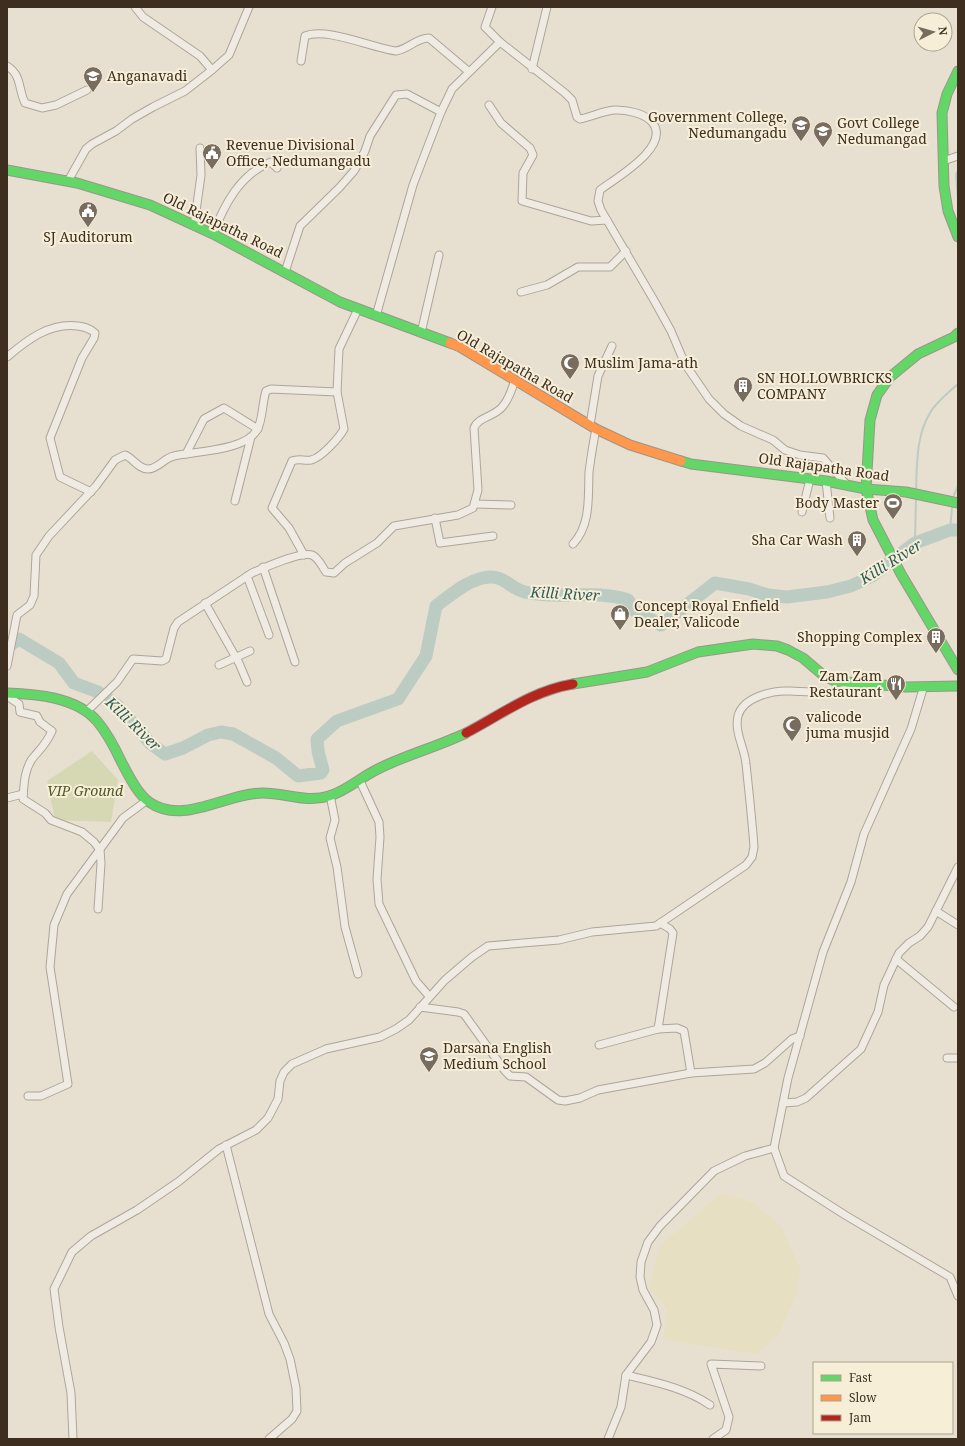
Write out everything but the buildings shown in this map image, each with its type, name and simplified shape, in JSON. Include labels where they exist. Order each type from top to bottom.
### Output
[{"type":"main road","points":[[958,71],[953,78],[943,103],[943,189],[950,221],[958,236]]},
{"type":"main road","name":"Old Rajapatha Road","points":[[7,170],[68,181],[150,205],[213,234],[340,302],[460,348],[593,427],[630,445],[691,464],[826,481],[866,489],[923,494],[958,502]]},
{"type":"main road","points":[[958,333],[954,337],[918,354],[890,377],[877,395],[870,420],[866,489],[873,520],[883,540],[901,574],[958,670]]},
{"type":"main road","points":[[7,693],[20,693],[53,699],[86,712],[98,722],[135,786],[146,800],[158,809],[172,813],[188,812],[210,804],[263,793],[306,798],[319,798],[330,795],[360,781],[380,768],[461,735],[538,693],[566,684],[647,672],[693,652],[752,644],[776,646],[798,655],[818,673],[835,681],[923,689],[958,686]]},
{"type":"street","points":[[135,7],[143,17],[200,56],[212,70]]},
{"type":"street","points":[[68,181],[86,149],[92,144],[111,134],[147,110],[186,91],[229,55],[249,7]]},
{"type":"street","points":[[492,7],[485,26],[500,42],[532,69],[565,92],[572,100],[577,117],[580,119],[615,110],[640,114],[653,123],[656,131],[652,148],[646,156],[600,190],[598,201],[601,210],[671,331],[685,364],[709,399],[724,414],[741,426],[773,440],[785,450],[800,455],[823,458],[849,486]]},
{"type":"street","points":[[532,69],[547,7]]},
{"type":"street","points":[[301,61],[305,36],[310,34],[334,36],[396,51],[402,50],[420,39],[429,38],[468,71]]},
{"type":"street","points":[[376,316],[413,185],[441,112],[452,89],[468,71],[500,42]]},
{"type":"street","points":[[7,66],[15,72],[19,79],[21,96],[25,103],[42,108],[56,105],[87,90]]},
{"type":"street","points":[[285,272],[300,226],[339,188],[354,171],[365,151],[370,136],[396,95],[406,94],[441,112]]},
{"type":"street","points":[[489,105],[501,123],[530,148],[533,155],[523,173],[522,201],[591,221],[607,220]]},
{"type":"street","points":[[194,226],[202,175],[200,148]]},
{"type":"street","points":[[943,160],[958,156]]},
{"type":"street","points":[[213,234],[228,200],[245,179],[271,162],[277,168]]},
{"type":"street","points":[[521,292],[547,284],[578,267],[610,267],[626,251]]},
{"type":"street","points":[[421,333],[439,255]]},
{"type":"street","points":[[304,555],[289,528],[272,508],[292,461],[298,459],[312,460],[324,452],[344,429],[337,392],[339,349],[358,309]]},
{"type":"street","points":[[7,357],[23,343],[42,332],[58,327],[71,325],[85,327],[95,333],[94,338],[79,365],[50,438],[60,477],[91,492]]},
{"type":"street","points":[[573,544],[581,534],[588,508],[590,461],[598,376],[612,346]]},
{"type":"street","points":[[86,712],[117,682],[133,659],[162,661],[168,656],[174,628],[178,622],[247,576],[264,567],[308,554],[316,557],[326,572],[334,573],[345,563],[377,543],[394,526],[468,512],[475,504],[478,490],[474,428],[477,421],[495,414],[503,406],[515,380]]},
{"type":"street","points":[[235,501],[251,438],[258,429],[263,400],[268,390],[280,388],[337,392]]},
{"type":"street","points":[[186,454],[204,419],[224,408],[258,429]]},
{"type":"street","points":[[7,666],[10,642],[17,615],[30,605],[34,596],[36,555],[49,536],[91,492],[115,460],[125,455],[130,457],[144,469],[149,469],[172,456],[227,447],[251,438]]},
{"type":"street","points":[[802,512],[810,479]]},
{"type":"street","points":[[826,481],[830,518]]},
{"type":"street","points":[[475,504],[511,505]]},
{"type":"street","points":[[435,518],[440,543],[493,536]]},
{"type":"street","points":[[264,567],[296,662]]},
{"type":"street","points":[[247,576],[268,635]]},
{"type":"street","points":[[205,603],[236,658],[247,682]]},
{"type":"street","points":[[219,665],[250,651]]},
{"type":"street","points":[[73,1439],[71,1393],[54,1288],[72,1252],[91,1236],[137,1210],[226,1145],[256,1130],[268,1118],[278,1099],[280,1081],[284,1072],[292,1064],[326,1049],[380,1037],[396,1029],[409,1020],[429,996],[472,957],[488,946],[559,940],[592,932],[656,926],[746,865],[752,857],[754,847],[746,763],[738,729],[738,716],[742,709],[763,695],[780,690],[836,692],[848,690],[858,683]]},
{"type":"street","points":[[923,689],[911,729],[864,834],[851,882],[823,952],[783,1103],[774,1148],[784,1176],[845,1215],[950,1277],[958,1296]]},
{"type":"street","points":[[7,696],[18,704],[20,712],[37,716],[40,722],[52,731],[44,748],[32,759],[27,770],[23,799],[45,813],[51,820],[75,829],[89,837],[100,850],[101,863],[98,910]]},
{"type":"street","points":[[360,781],[379,822],[380,837],[377,880],[379,904],[416,981],[429,996]]},
{"type":"street","points":[[7,798],[23,794]]},
{"type":"street","points":[[330,795],[335,820],[330,838],[338,867],[345,927],[358,974]]},
{"type":"street","points":[[28,1096],[42,1096],[68,1084],[50,968],[54,925],[67,894],[123,818],[146,800]]},
{"type":"street","points":[[783,1103],[797,1102],[806,1098],[861,1049],[878,1012],[884,985],[899,953],[909,943],[920,936],[928,927],[958,867]]},
{"type":"street","points":[[936,911],[958,925]]},
{"type":"street","points":[[658,1030],[673,933],[670,929],[660,923]]},
{"type":"street","points":[[896,959],[954,1007]]},
{"type":"street","points":[[420,1007],[464,1014],[510,1076],[526,1078],[558,1100],[565,1101],[580,1098],[598,1090],[691,1073],[754,1069],[766,1063],[792,1039],[800,1036]]},
{"type":"street","points":[[599,1045],[658,1030],[677,1028],[684,1031],[691,1073]]},
{"type":"street","points":[[947,1058],[958,1058]]},
{"type":"street","points":[[226,1145],[269,1314],[284,1343],[290,1359],[296,1388],[297,1410],[292,1419],[269,1439]]},
{"type":"street","points":[[608,1439],[621,1407],[626,1375],[650,1342],[657,1325],[654,1310],[643,1290],[640,1277],[641,1262],[648,1242],[660,1226],[714,1171],[745,1156],[774,1148]]},
{"type":"street","points":[[713,1439],[726,1430],[729,1417],[711,1364],[761,1366]]},
{"type":"street","points":[[626,1375],[667,1384],[700,1398],[710,1404]]},
{"type":"shaded area","points":[[722,1192],[754,1203],[781,1226],[800,1268],[798,1292],[777,1337],[756,1354],[663,1340],[667,1309],[649,1288],[660,1246]]},
{"type":"green space","name":"VIP Ground","points":[[92,751],[118,780],[111,822],[55,820],[47,781]]},
{"type":"waterway","points":[[958,171],[956,174],[958,200]]},
{"type":"waterway","points":[[916,491],[918,450],[925,422],[936,405],[958,384]]},
{"type":"waterway","points":[[954,495],[958,486]]},
{"type":"waterway","points":[[915,543],[916,497]]},
{"type":"waterway","points":[[950,530],[952,508]]},
{"type":"waterway","name":"Killi River","points":[[7,647],[19,639],[59,663],[74,683],[98,692],[117,705],[151,744],[165,754],[183,748],[208,735],[221,732],[233,734],[276,758],[298,776],[321,773],[323,770],[318,751],[317,739],[337,721],[398,699],[426,656],[436,606],[458,589],[476,580],[490,577],[502,579],[515,588],[525,592],[538,594],[602,595],[628,600],[635,611],[661,625],[715,583],[749,589],[768,595],[787,597],[827,592],[851,586],[872,576],[915,543],[950,530],[958,530]]},
{"type":"traffic: fast","points":[[958,71],[947,94],[942,113],[944,186],[948,211],[958,237]]},
{"type":"traffic: fast","points":[[7,170],[77,183],[150,205],[213,234],[340,302],[450,343]]},
{"type":"traffic: fast","points":[[958,333],[954,337],[918,354],[890,377],[877,395],[870,420],[866,489],[873,520],[901,574],[958,670]]},
{"type":"traffic: fast","points":[[681,461],[691,464],[826,481],[866,489],[906,492],[958,503]]},
{"type":"traffic: fast","points":[[573,684],[647,672],[698,652],[753,644],[777,646],[788,650],[803,658],[823,675],[835,681],[905,687],[958,686]]},
{"type":"traffic: fast","points":[[7,693],[31,694],[55,698],[67,702],[88,713],[97,721],[108,736],[130,779],[141,794],[149,802],[162,809],[176,811],[190,810],[249,794],[271,793],[304,798],[321,798],[329,796],[341,791],[370,773],[387,765],[466,733]]},
{"type":"traffic: slow","points":[[450,343],[460,347],[596,429],[630,445],[681,461]]},
{"type":"traffic: jam","points":[[466,733],[518,704],[544,692],[573,684]]},
{"type":"place","name":"Anganavadi","points":[[93,93]]},
{"type":"place","name":"Government College, Nedumangadu","points":[[801,142]]},
{"type":"place","name":"Govt College Nedumangad","points":[[823,148]]},
{"type":"place","name":"Revenue Divisional Office, Nedumangadu","points":[[212,170]]},
{"type":"place","name":"SJ Auditorum","points":[[88,228]]},
{"type":"place","name":"Muslim Jama-ath","points":[[570,380]]},
{"type":"place","name":"SN HOLLOWBRICKS COMPANY","points":[[743,403]]},
{"type":"place","name":"Body Master","points":[[893,520]]},
{"type":"place","name":"Sha Car Wash","points":[[857,557]]},
{"type":"place","name":"Concept Royal Enfield Dealer, Valicode","points":[[620,631]]},
{"type":"place","name":"Shopping Complex","points":[[936,654]]},
{"type":"place","name":"Zam Zam Restaurant","points":[[896,701]]},
{"type":"place","name":"valicode juma musjid","points":[[792,742]]},
{"type":"place","name":"Darsana English Medium School","points":[[429,1073]]}]
